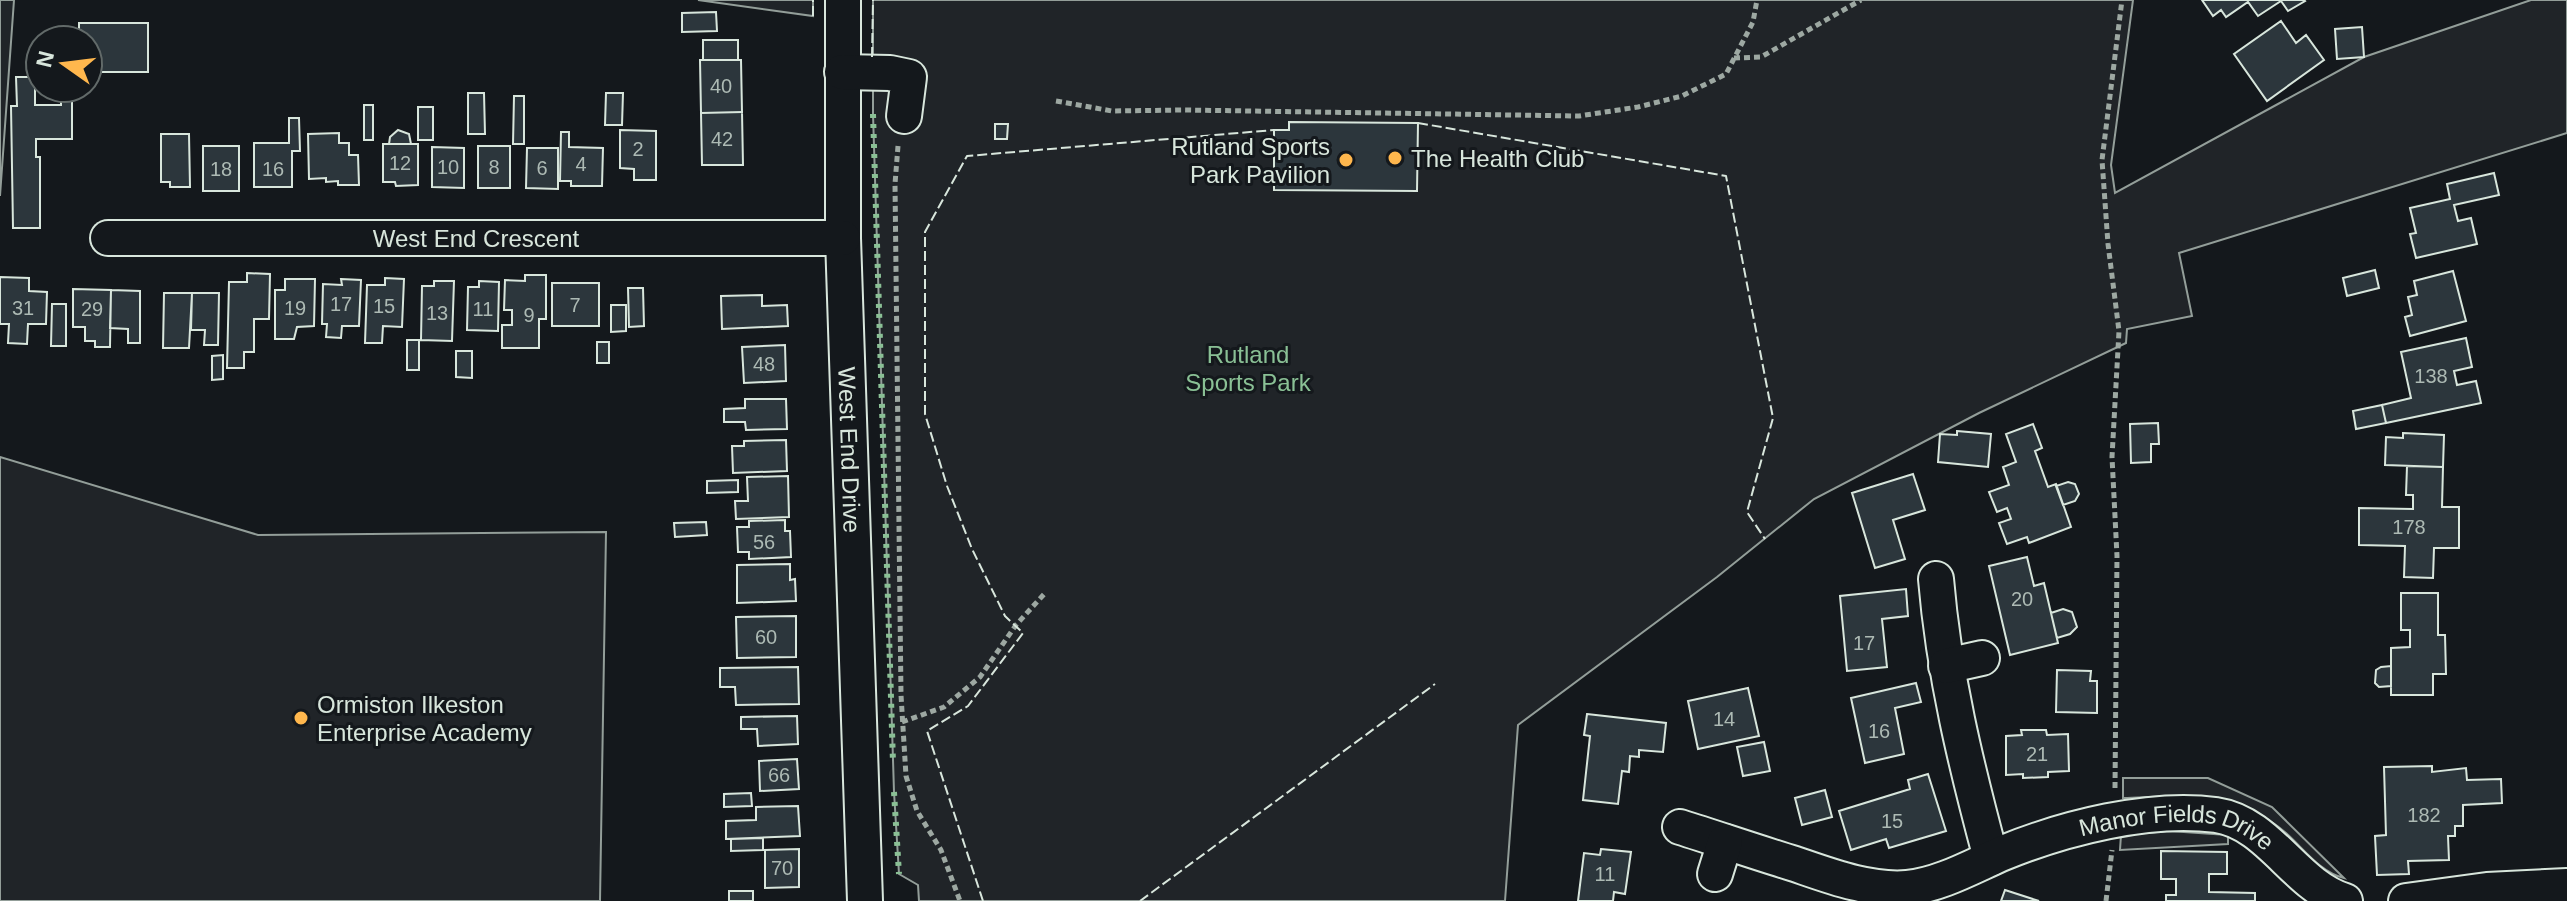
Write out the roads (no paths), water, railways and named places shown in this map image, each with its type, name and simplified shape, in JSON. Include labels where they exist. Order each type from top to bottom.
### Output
[{"type":"street","name":"West End Drive","points":[[843,0],[843,238],[865,901]]},
{"type":"street","points":[[842,72],[890,73],[909,77],[904,116]]},
{"type":"street","name":"West End Crescent","points":[[108,238],[843,238]]},
{"type":"street","points":[[1936,579],[1955,715],[1991,858]]},
{"type":"street","points":[[1946,666],[1982,658]]},
{"type":"street","name":"Manor Fields Drive","points":[[1680,827],[1853,882],[1907,888],[1931,883],[2036,840],[2115,820],[2203,813],[2236,821],[2264,839],[2322,890],[2345,901]]},
{"type":"street","points":[[1715,874],[1725,842]]},
{"type":"street","points":[[2406,901],[2487,890],[2567,886]]},
{"type":"place","name":"The Health Club","points":[[1395,158]]},
{"type":"place","name":"Rutland Sports Park Pavilion","points":[[1346,160]]},
{"type":"place","name":"Ormiston Ilkeston Enterprise Academy","points":[[301,718]]},
{"type":"park label","name":"Rutland Sports Park","points":[[1248,368]]}]
